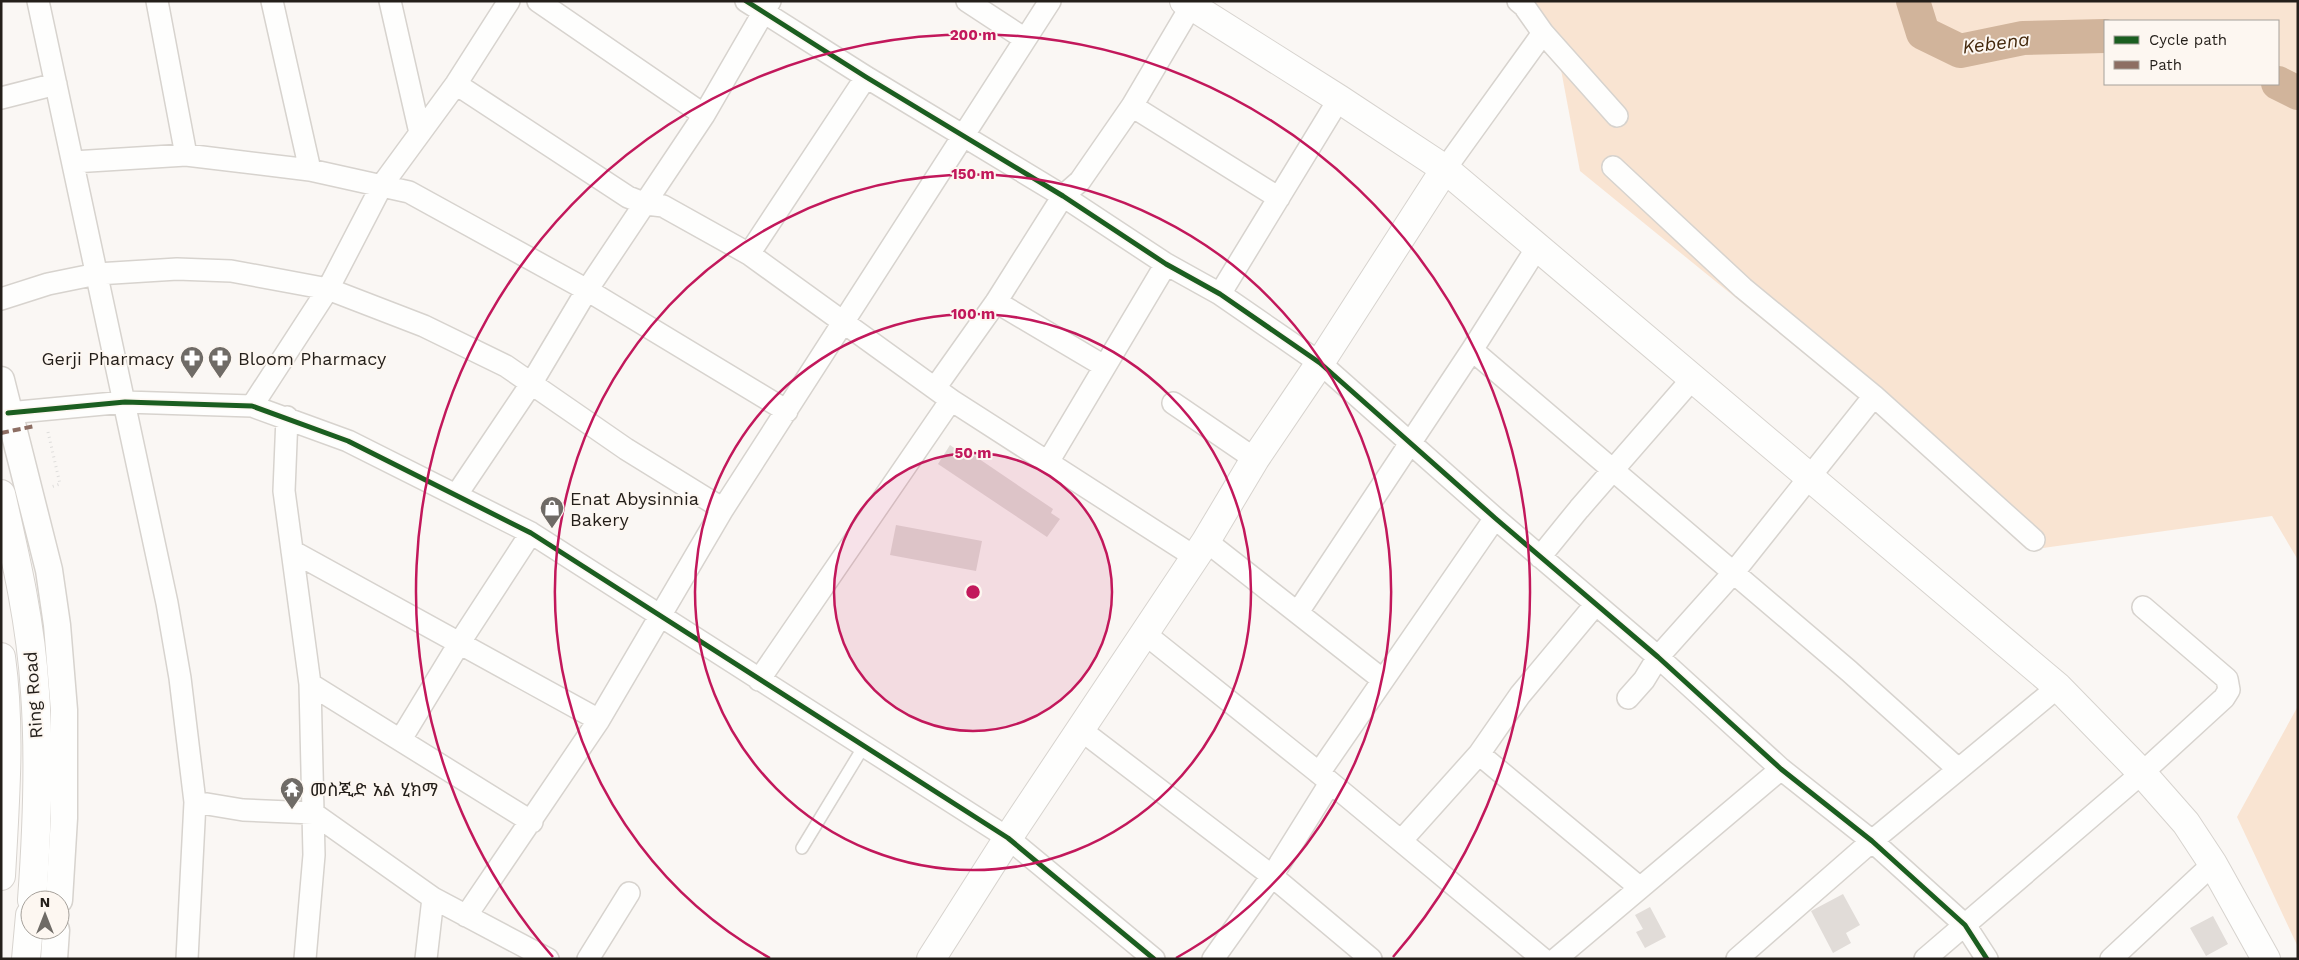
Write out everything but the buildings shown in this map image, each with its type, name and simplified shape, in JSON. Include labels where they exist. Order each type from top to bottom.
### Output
[{"type":"main road","points":[[1190,3],[1445,168],[2058,687],[2142,773],[2186,823],[2213,864],[2266,959]]},
{"type":"main road","points":[[931,959],[1008,838],[1200,549],[1255,459],[1320,363],[1445,168]]},
{"type":"main road","name":"Ring Road","points":[[1,494],[19,571],[29,632],[35,691],[37,766],[32,890]]},
{"type":"main road","name":"Ring Road","points":[[1,656],[4,679],[6,764],[1,876]]},
{"type":"main road","points":[[26,959],[28,940]]},
{"type":"street","points":[[38,1],[125,402],[167,603],[180,678],[195,802],[187,959]]},
{"type":"street","points":[[157,1],[186,155]]},
{"type":"street","points":[[272,1],[310,170]]},
{"type":"street","points":[[390,1],[420,133]]},
{"type":"street","points":[[252,406],[328,289],[382,185],[456,84],[509,1]]},
{"type":"street","points":[[538,1],[704,115]]},
{"type":"street","points":[[967,1],[1025,39]]},
{"type":"street","points":[[466,916],[532,822],[599,720],[723,509],[1050,1]]},
{"type":"street","points":[[1518,1],[1524,6],[1543,33],[1617,116]]},
{"type":"street","points":[[759,680],[943,394],[996,302],[1063,196],[1080,181],[1132,106],[1190,3]]},
{"type":"street","points":[[458,494],[531,384],[587,290],[704,115],[760,5],[866,77],[1063,196],[1166,264],[1220,294],[1320,363],[1495,518],[1658,657],[1781,768],[1872,841],[1965,925],[1987,959]]},
{"type":"street","points":[[1445,168],[1543,33]]},
{"type":"street","points":[[749,254],[866,77]]},
{"type":"street","points":[[1,98],[56,84]]},
{"type":"street","points":[[456,84],[628,197],[646,204],[663,206],[749,254],[943,394],[1048,462],[1200,549],[1298,612],[1383,680]]},
{"type":"street","points":[[1220,294],[1339,99]]},
{"type":"street","points":[[1132,106],[1279,198]]},
{"type":"street","points":[[74,162],[186,155],[310,170],[409,192],[587,290],[787,411]]},
{"type":"street","points":[[1613,167],[1743,288],[1874,396],[2034,540]]},
{"type":"street","points":[[1298,612],[1472,350],[1538,246]]},
{"type":"street","points":[[1048,462],[1166,264]]},
{"type":"street","points":[[1,299],[48,284],[97,274],[177,269],[231,271],[328,289],[424,326],[506,366],[626,448],[723,509]]},
{"type":"street","points":[[996,302],[1104,366]]},
{"type":"street","points":[[1472,350],[1734,572],[1958,768]]},
{"type":"street","points":[[1540,557],[1579,509],[1693,378]]},
{"type":"street","points":[[1,380],[49,570],[57,625],[64,710],[64,818],[59,890]]},
{"type":"street","points":[[1628,698],[1644,680],[1658,657],[1734,572],[1808,476],[1874,396]]},
{"type":"street","points":[[8,413],[125,402],[252,406],[348,440],[458,494],[531,533],[1008,838],[1154,959]]},
{"type":"street","points":[[1173,403],[1255,459]]},
{"type":"street","points":[[287,417],[284,491],[310,684],[314,855],[306,959]]},
{"type":"street","points":[[1213,959],[1272,876],[1325,778],[1383,680],[1495,518]]},
{"type":"street","points":[[400,739],[531,533]]},
{"type":"street","points":[[292,551],[599,720]]},
{"type":"street","points":[[1401,841],[1479,754],[1520,695],[1596,605]]},
{"type":"street","points":[[1925,959],[2142,773],[2224,698],[2229,690],[2227,679],[2143,607]]},
{"type":"street","points":[[1144,633],[1325,778],[1543,959]]},
{"type":"street","points":[[310,684],[532,822]]},
{"type":"street","points":[[1737,959],[1958,768],[2058,687]]},
{"type":"street","points":[[1081,730],[1272,876],[1371,959]]},
{"type":"street","points":[[1479,754],[1639,887]]},
{"type":"street","points":[[1556,959],[1781,768]]},
{"type":"street","points":[[195,802],[243,810],[313,813],[433,898],[548,959]]},
{"type":"street","points":[[2116,957],[2213,864]]},
{"type":"street","points":[[588,959],[629,893]]},
{"type":"street","points":[[426,959],[433,898]]},
{"type":"street","points":[[54,959],[55,940]]},
{"type":"lane","points":[[802,848],[864,746]]},
{"type":"path","points":[[48,432],[60,484]]},
{"type":"shaded area","points":[[1514,1],[2298,1],[2298,560],[2272,516],[2043,548],[1580,171],[1553,27]]},
{"type":"shaded area","points":[[2298,706],[2298,947],[2237,817]]},
{"type":"waterway","name":"Kebena","points":[[1913,1],[1923,33],[1960,51],[2023,38],[2104,36]]},
{"type":"waterway","name":"Kebena","points":[[2279,84],[2298,93]]},
{"type":"marked path","points":[[1,433],[35,426]]},
{"type":"cycle path","points":[[746,1],[866,77],[1063,196],[1166,264],[1220,294],[1320,363],[1495,518],[1658,657],[1781,769],[1872,841],[1965,925],[1987,959]]},
{"type":"cycle path","points":[[8,413],[125,402],[252,406],[348,441],[531,533],[1008,838],[1154,959]]},
{"type":"place","name":"Gerji Pharmacy","points":[[192,379]]},
{"type":"place","name":"Bloom Pharmacy","points":[[220,379]]},
{"type":"place","name":"Enat Abysinnia Bakery","points":[[552,529]]},
{"type":"place","name":"መስጂድ አል ሂክማ","points":[[292,810]]}]
